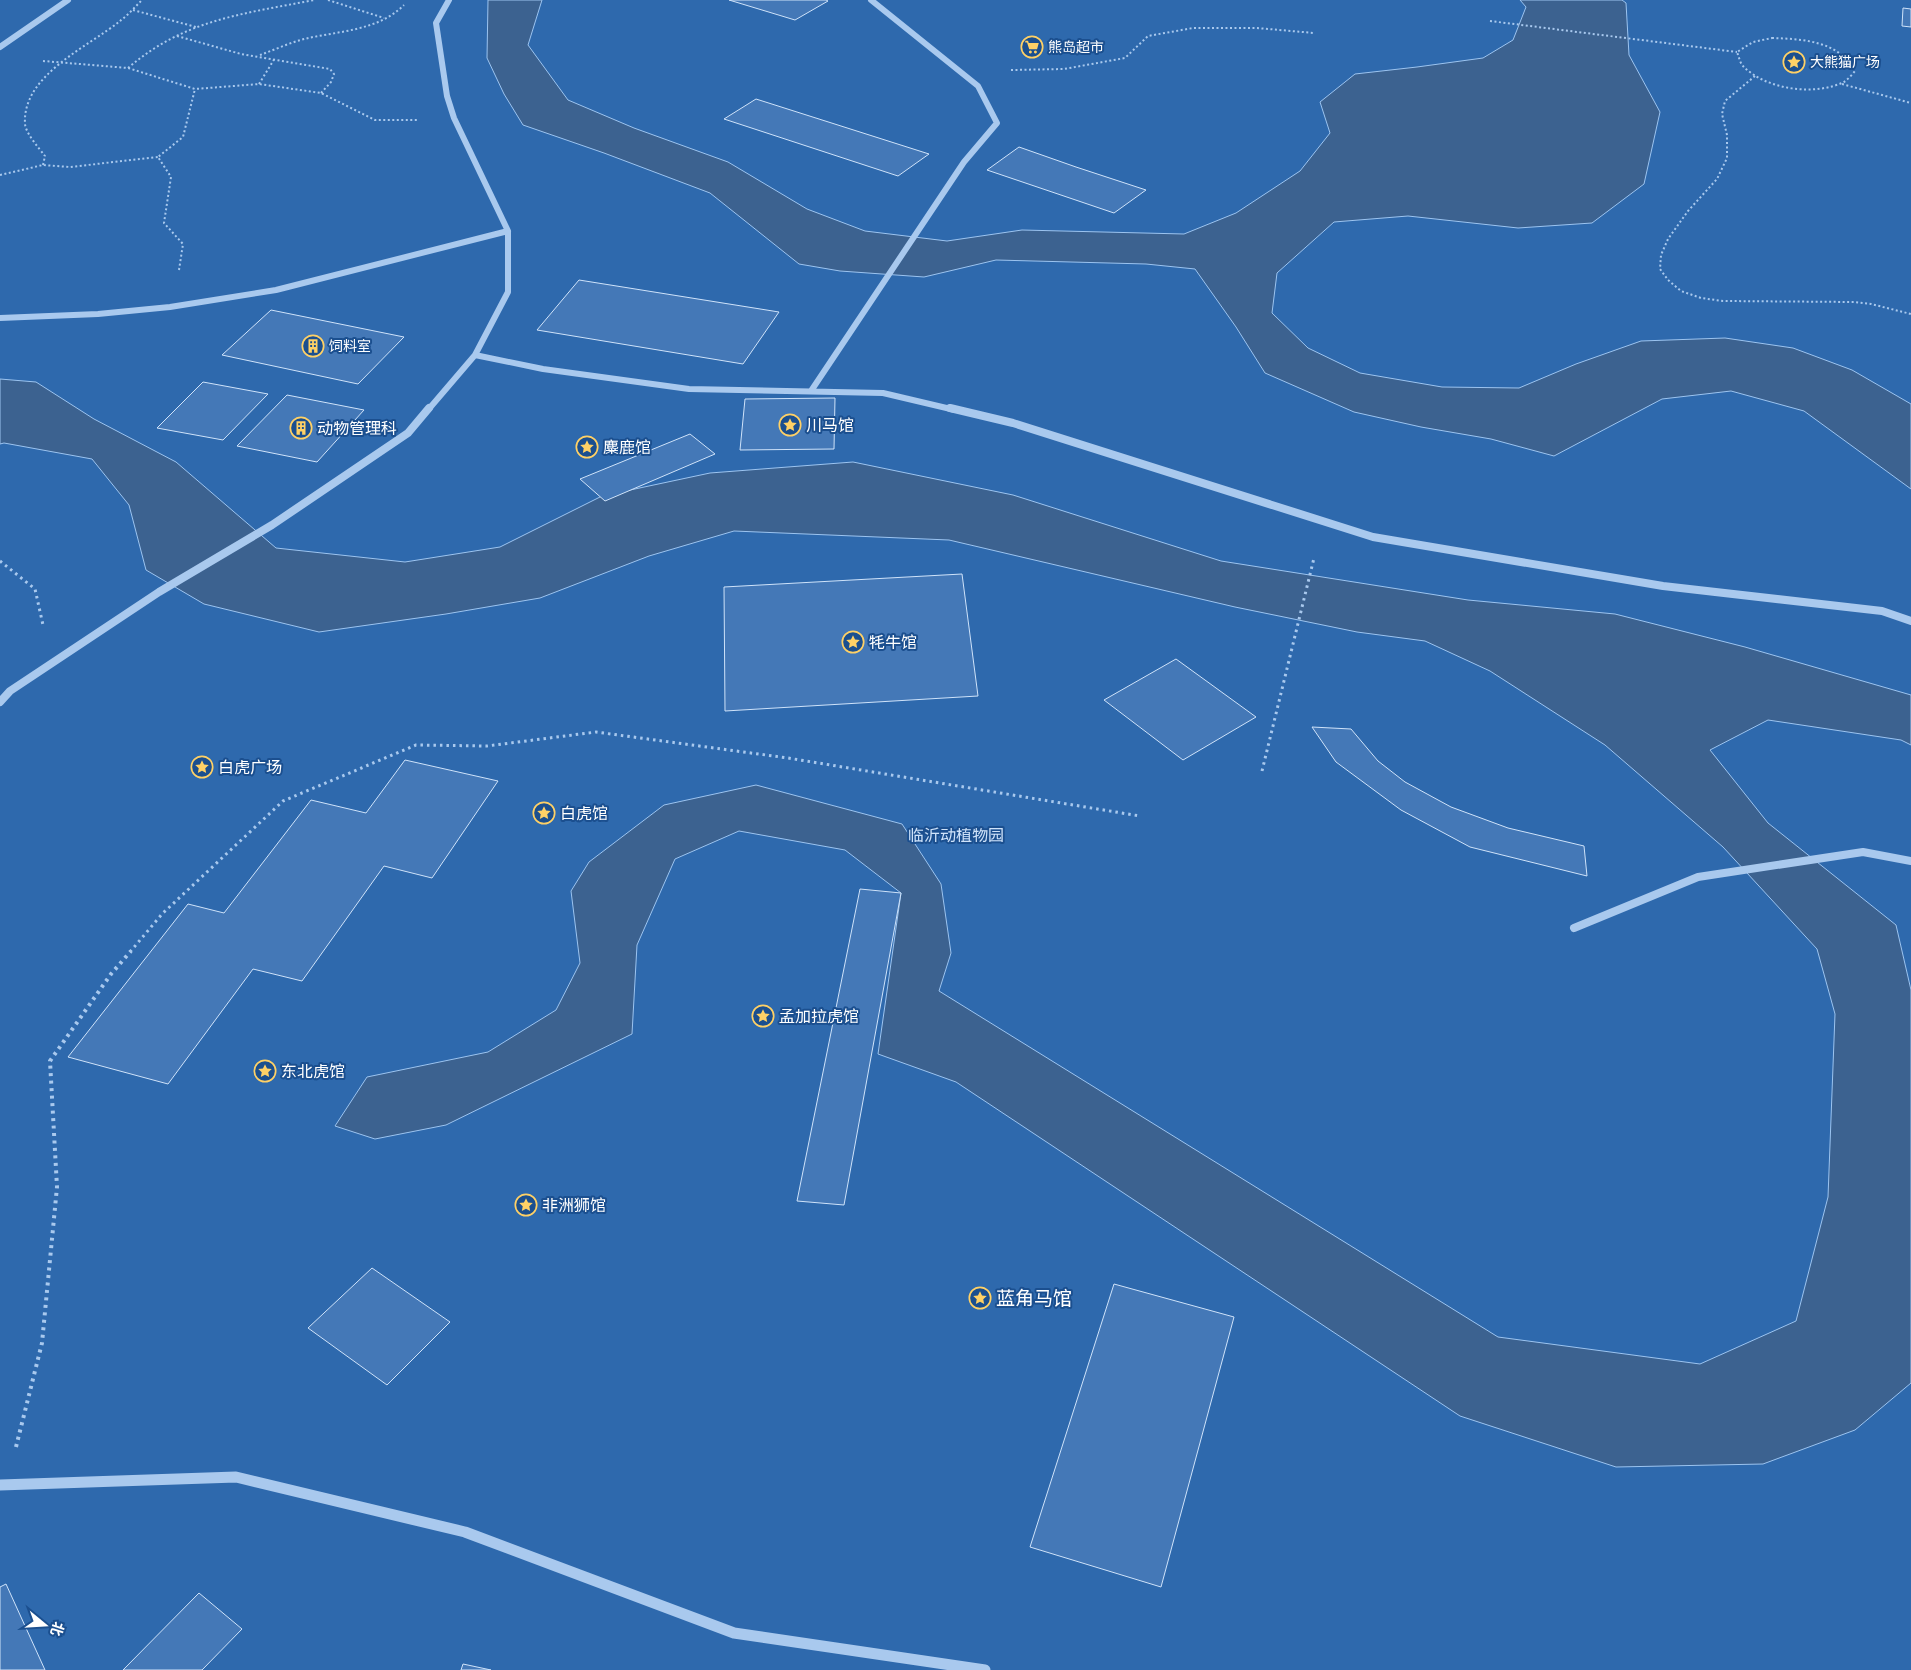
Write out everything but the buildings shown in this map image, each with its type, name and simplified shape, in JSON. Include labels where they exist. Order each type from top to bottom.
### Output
[{"type":"lane","points":[[0,47],[68,0]]},
{"type":"lane","points":[[0,702],[10,691],[159,592],[272,525],[408,433],[474,354],[508,292],[508,231],[454,118],[447,96],[436,23],[449,0]]},
{"type":"lane","points":[[811,392],[964,162],[997,122],[978,86],[870,0]]},
{"type":"lane","points":[[0,318],[98,314],[170,307],[276,290],[508,231]]},
{"type":"lane","points":[[474,354],[543,369],[689,389],[882,392],[1013,423],[1373,537],[1663,586],[1882,612],[1911,621]]},
{"type":"lane","points":[[1574,928],[1698,877],[1863,852],[1911,861]]},
{"type":"lane","points":[[3,1485],[236,1477],[465,1532],[734,1633],[986,1670]]},
{"type":"path","points":[[43,165],[45,156],[25,126],[26,112],[33,93],[44,78],[60,63],[134,10],[142,0]]},
{"type":"path","points":[[128,68],[137,59],[158,45],[196,27],[216,20],[314,0]]},
{"type":"path","points":[[328,0],[385,18]]},
{"type":"path","points":[[259,56],[302,40],[376,22],[401,8],[407,0]]},
{"type":"path","points":[[134,10],[196,27]]},
{"type":"path","points":[[1490,21],[1737,52]]},
{"type":"path","points":[[961,72],[1064,69],[1125,58],[1148,36],[1194,28],[1257,28],[1314,34]]},
{"type":"path","points":[[177,36],[241,54],[275,58],[330,69],[334,74],[331,82],[321,93]]},
{"type":"path","points":[[1791,38],[1820,44],[1842,54],[1852,62],[1855,71],[1851,78],[1841,84],[1827,88],[1808,89],[1770,82],[1755,76],[1743,68],[1738,60],[1737,52],[1744,45],[1756,40],[1791,38]]},
{"type":"path","points":[[259,84],[275,58]]},
{"type":"path","points":[[43,61],[128,68],[195,89],[259,84],[321,93],[375,120],[399,122],[454,118]]},
{"type":"path","points":[[1755,76],[1725,101],[1722,114],[1726,135],[1727,158],[1717,179],[1688,211],[1668,239],[1661,255],[1660,269],[1668,280],[1681,291],[1701,298],[1723,301],[1854,302],[1871,304],[1911,314]]},
{"type":"path","points":[[1841,84],[1911,103]]},
{"type":"path","points":[[0,175],[43,165],[70,167],[158,157],[184,137],[195,89]]},
{"type":"path","points":[[158,157],[171,177],[164,223],[183,244],[180,266],[170,307]]},
{"type":"path","points":[[0,561],[35,589],[44,630],[55,661]]},
{"type":"path","points":[[1262,771],[1312,568]]},
{"type":"path","points":[[3,1485],[43,1333],[57,1188],[50,1061],[111,974],[162,914],[283,801],[416,744],[488,746],[596,732],[788,758],[1140,816]]},
{"type":"green space","name":"临沂动植物园","points":[[0,0],[1911,0],[1911,1670],[0,1670]]},
{"type":"shaded area","points":[[488,0],[542,0],[528,45],[568,100],[634,128],[728,162],[807,209],[865,231],[947,241],[1022,230],[1184,234],[1236,213],[1300,171],[1330,133],[1320,102],[1355,74],[1483,58],[1513,40],[1526,7],[1520,0],[1622,0],[1626,3],[1629,55],[1660,112],[1644,184],[1592,223],[1518,228],[1408,216],[1334,222],[1277,273],[1272,313],[1308,348],[1360,373],[1442,387],[1519,388],[1576,364],[1641,341],[1725,338],[1793,348],[1852,370],[1911,404],[1911,489],[1804,411],[1731,391],[1662,399],[1554,456],[1491,439],[1421,427],[1354,412],[1265,373],[1236,327],[1195,269],[1146,264],[996,260],[924,277],[840,271],[799,264],[710,193],[523,125],[504,94],[487,58]]},
{"type":"shaded area","points":[[0,379],[36,382],[94,419],[176,462],[276,548],[405,562],[500,547],[602,496],[710,473],[853,462],[1013,495],[1221,561],[1468,600],[1615,614],[1745,647],[1911,695],[1911,745],[1901,740],[1768,720],[1710,750],[1768,823],[1896,925],[1911,990],[1911,1383],[1855,1430],[1763,1464],[1616,1467],[1460,1416],[956,1082],[878,1054],[901,893],[845,850],[739,831],[675,859],[637,945],[632,1034],[446,1125],[375,1139],[335,1126],[367,1077],[488,1052],[556,1010],[580,963],[571,891],[589,862],[664,805],[756,785],[902,824],[941,884],[951,953],[939,991],[1498,1337],[1700,1364],[1796,1321],[1828,1197],[1835,1014],[1817,949],[1723,847],[1605,745],[1490,671],[1425,641],[1357,632],[1235,607],[949,540],[734,531],[649,556],[540,598],[446,614],[319,632],[204,604],[146,570],[129,505],[92,459],[4,443],[0,444]]},
{"type":"place","name":"熊岛超市","points":[[1032,47]]},
{"type":"place","name":"大熊猫广场","points":[[1794,62]]},
{"type":"place","name":"饲料室","points":[[313,346]]},
{"type":"place","name":"川马馆","points":[[790,425]]},
{"type":"place","name":"动物管理科","points":[[301,428]]},
{"type":"place","name":"麋鹿馆","points":[[587,447]]},
{"type":"place","name":"牦牛馆","points":[[853,642]]},
{"type":"place","name":"白虎广场","points":[[202,767]]},
{"type":"place","name":"白虎馆","points":[[544,813]]},
{"type":"place","name":"孟加拉虎馆","points":[[763,1016]]},
{"type":"place","name":"东北虎馆","points":[[265,1071]]},
{"type":"place","name":"非洲狮馆","points":[[526,1205]]},
{"type":"place","name":"蓝角马馆","points":[[980,1298]]}]
